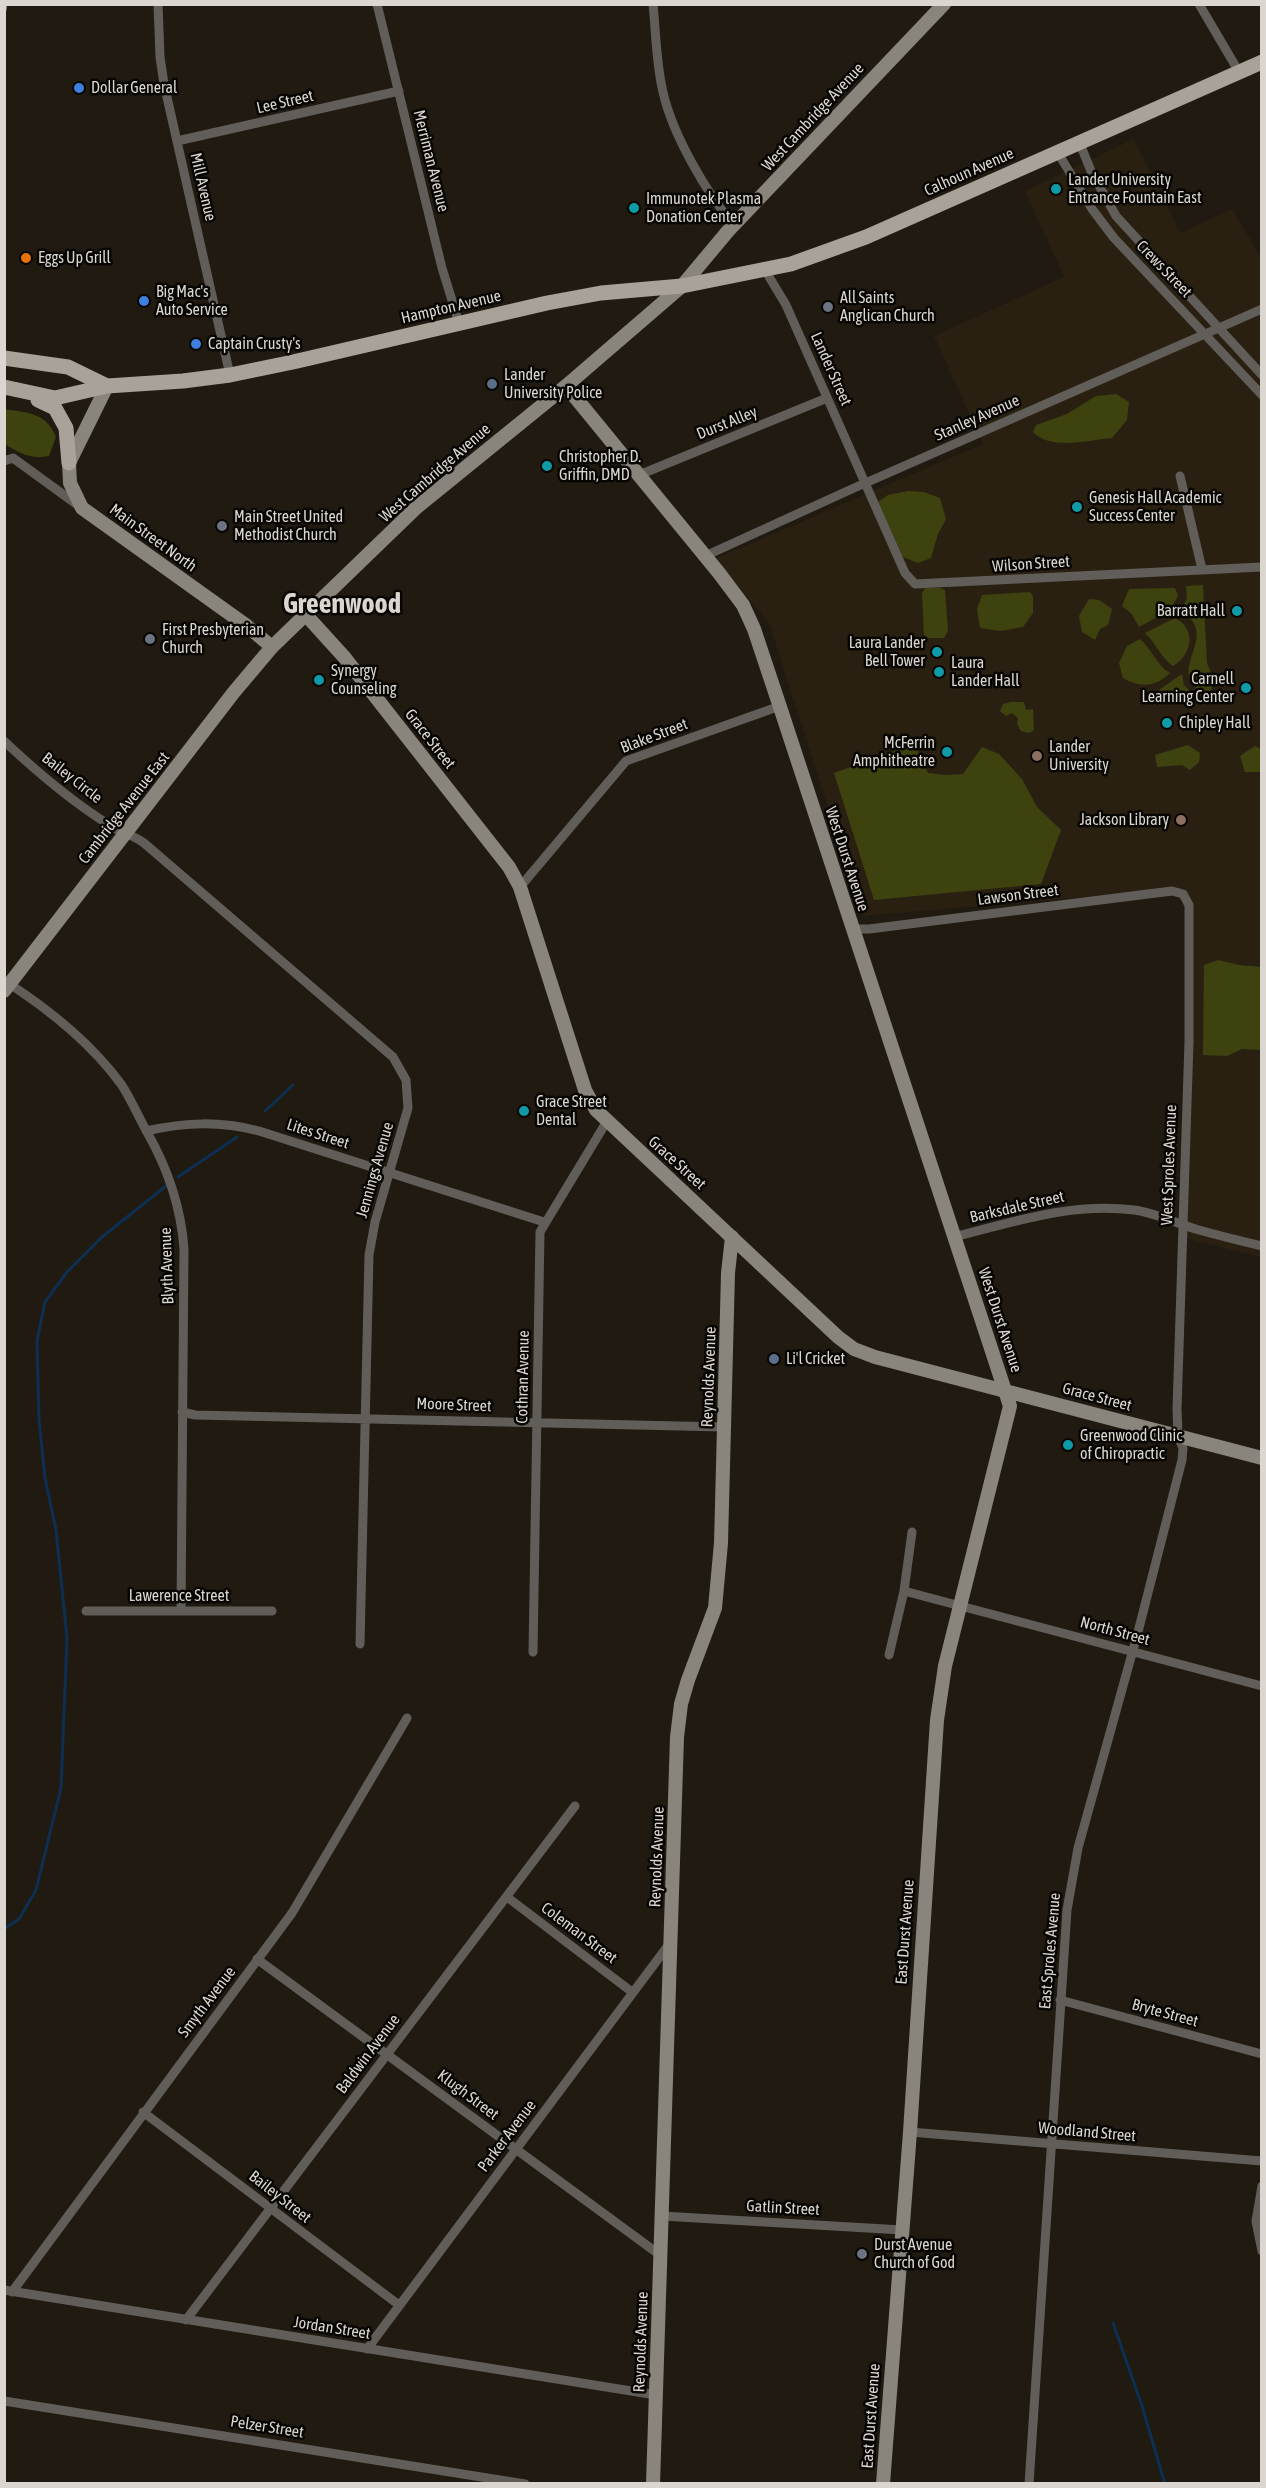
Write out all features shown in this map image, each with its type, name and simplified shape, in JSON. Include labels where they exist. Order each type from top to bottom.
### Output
[{"type":"main road","name":"West Cambridge Avenue","points":[[272,647],[417,507],[566,386],[682,286],[734,225],[944,4]]},
{"type":"main road","name":"Calhoun Avenue","points":[[682,286],[765,270],[813,257],[866,237],[1262,62]]},
{"type":"main road","name":"Hampton Avenue","points":[[10,388],[55,398],[108,386],[230,375],[601,293],[682,286]]},
{"type":"main road","points":[[4,358],[68,367],[108,386],[69,463]]},
{"type":"main road","name":"West Durst Avenue","points":[[566,386],[705,556],[747,613],[780,706],[1006,1391]]},
{"type":"main road","points":[[10,388],[55,408],[66,428],[70,483],[82,508]]},
{"type":"main road","name":"Main Street North","points":[[82,508],[247,626],[272,647]]},
{"type":"main road","name":"Grace Street","points":[[306,615],[359,676],[509,867],[520,887],[585,1090],[596,1110],[838,1337],[854,1349],[874,1357],[1262,1458]]},
{"type":"main road","name":"Cambridge Avenue East","points":[[6,985],[234,692],[272,647]]},
{"type":"main road","name":"Reynolds Avenue","points":[[653,2484],[678,1722],[688,1680],[715,1608],[721,1543],[728,1273],[732,1237]]},
{"type":"main road","name":"East Durst Avenue","points":[[883,2484],[910,2132],[936,1730],[945,1666],[1008,1419],[1010,1406],[1006,1391]]},
{"type":"street","name":"Mill Avenue","points":[[158,4],[160,57],[230,375]]},
{"type":"street","name":"Merriman Avenue","points":[[377,4],[442,268],[459,324]]},
{"type":"street","points":[[652,4],[662,88],[675,128],[689,156],[734,225]]},
{"type":"street","points":[[1198,4],[1239,72]]},
{"type":"street","name":"Lee Street","points":[[177,141],[399,90]]},
{"type":"street","name":"Crews Street","points":[[1080,144],[1091,171],[1116,216],[1262,375]]},
{"type":"street","name":"Crews Street","points":[[1058,153],[1092,209],[1114,238],[1262,395]]},
{"type":"street","name":"Lander Street","points":[[765,270],[786,305],[865,483]]},
{"type":"street","name":"Stanley Avenue","points":[[705,556],[865,483],[1262,309]]},
{"type":"street","name":"Durst Alley","points":[[639,475],[827,398]]},
{"type":"street","name":"Main Street North","points":[[9,460],[82,508]]},
{"type":"street","points":[[1180,476],[1202,569]]},
{"type":"street","name":"Wilson Street","points":[[865,483],[905,573],[915,584],[1262,567]]},
{"type":"street","name":"Blake Street","points":[[520,887],[626,761],[780,706]]},
{"type":"street","name":"Bailey Circle","points":[[4,741],[47,779],[110,826],[126,833]]},
{"type":"street","name":"Jennings Avenue","points":[[126,833],[144,843],[396,1061],[406,1080],[409,1102],[375,1222],[369,1255],[360,1644]]},
{"type":"street","name":"Lawson Street","points":[[853,929],[869,929],[1172,891],[1179,891],[1185,896]]},
{"type":"street","name":"West Sproles Avenue","points":[[1178,1436],[1182,1224],[1189,1042],[1189,905],[1185,896]]},
{"type":"street","name":"Blyth Avenue","points":[[6,985],[27,995],[100,1058],[123,1087],[170,1179],[183,1232],[181,1611]]},
{"type":"street","name":"Cothran Avenue","points":[[533,1652],[540,1232],[607,1121]]},
{"type":"street","name":"Lites Street","points":[[146,1131],[191,1123],[234,1125],[260,1131],[544,1222]]},
{"type":"street","name":"Barksdale Street","points":[[954,1237],[1049,1213],[1071,1210],[1133,1210],[1165,1217],[1182,1224],[1262,1246]]},
{"type":"street","name":"Moore Street","points":[[182,1412],[195,1415],[724,1427]]},
{"type":"street","name":"East Sproles Avenue","points":[[1029,2484],[1067,1910],[1078,1848],[1182,1460],[1183,1448],[1178,1436]]},
{"type":"street","points":[[889,1655],[904,1591],[912,1532]]},
{"type":"street","name":"North Street","points":[[904,1591],[1262,1686]]},
{"type":"street","name":"Lawerence Street","points":[[86,1611],[272,1611]]},
{"type":"street","name":"Smyth Avenue","points":[[8,2291],[305,1894],[407,1718]]},
{"type":"street","name":"Baldwin Avenue","points":[[186,2320],[575,1806]]},
{"type":"street","name":"Coleman Street","points":[[507,1897],[632,1992]]},
{"type":"street","name":"Parker Avenue","points":[[367,2349],[672,1941]]},
{"type":"street","name":"Klugh Street","points":[[257,1959],[660,2255]]},
{"type":"street","name":"Bryte Street","points":[[1060,2000],[1262,2054]]},
{"type":"street","name":"Bailey Street","points":[[143,2112],[399,2305]]},
{"type":"street","name":"Woodland Street","points":[[910,2132],[1262,2161]]},
{"type":"street","points":[[1262,2186],[1256,2221],[1262,2251]]},
{"type":"street","name":"Gatlin Street","points":[[662,2216],[902,2230]]},
{"type":"street","name":"Jordan Street","points":[[8,2291],[656,2395]]},
{"type":"street","name":"Pelzer Street","points":[[4,2401],[525,2484]]},
{"type":"shaded area","name":"Lander University","points":[[1134,139],[1180,233],[1232,209],[1262,259],[1261,1257],[1185,1238],[1192,904],[1188,894],[1177,889],[863,916],[769,623],[715,559],[983,444],[934,336],[1064,277],[1025,191]]},
{"type":"green space","points":[[1116,394],[1129,402],[1127,420],[1112,438],[1060,443],[1041,438],[1033,432],[1036,425],[1067,414],[1096,396]]},
{"type":"green space","points":[[4,409],[35,415],[47,423],[56,437],[49,456],[26,455],[5,444]]},
{"type":"green space","points":[[908,491],[924,492],[940,498],[946,519],[938,534],[931,558],[918,563],[903,557],[878,502],[888,495]]},
{"type":"green space","points":[[1203,585],[1207,663],[1214,680],[1208,700],[1191,682],[1189,673],[1197,637],[1196,628],[1191,619],[1181,611],[1187,598],[1186,586]]},
{"type":"green space","points":[[925,588],[945,590],[948,631],[944,638],[928,638],[924,635],[922,593]]},
{"type":"green space","points":[[1175,588],[1178,596],[1170,610],[1139,627],[1131,613],[1122,606],[1129,589]]},
{"type":"green space","points":[[1030,592],[1033,596],[1033,613],[1023,627],[1000,631],[980,628],[977,609],[982,595]]},
{"type":"green space","points":[[1089,599],[1099,600],[1112,609],[1108,625],[1100,629],[1095,640],[1082,632],[1079,616]]},
{"type":"green space","points":[[1175,618],[1187,629],[1189,642],[1184,655],[1173,666],[1145,633]]},
{"type":"green space","points":[[1140,639],[1161,666],[1170,673],[1165,678],[1142,685],[1123,678],[1119,663],[1127,646]]},
{"type":"green space","points":[[1182,674],[1184,685],[1193,694],[1159,705],[1156,692]]},
{"type":"green space","points":[[1024,702],[1026,710],[1033,709],[1034,730],[1029,733],[1021,731],[1017,724],[1018,718],[1012,713],[1006,716],[1000,711],[1003,704]]},
{"type":"green space","points":[[912,739],[928,773],[963,774],[982,747],[999,754],[1022,779],[1037,807],[1061,830],[1041,884],[874,900],[834,773],[894,751]]},
{"type":"green space","points":[[1188,745],[1200,753],[1199,762],[1190,770],[1182,765],[1157,767],[1155,755]]},
{"type":"green space","points":[[1255,746],[1261,749],[1261,772],[1245,772],[1240,756]]},
{"type":"green space","points":[[1218,960],[1261,967],[1261,1050],[1242,1049],[1227,1056],[1203,1055],[1204,965]]},
{"type":"waterway","points":[[265,1111],[293,1085]]},
{"type":"waterway","points":[[178,1177],[237,1137]]},
{"type":"waterway","points":[[4,1929],[19,1919],[36,1890],[61,1788],[67,1638],[56,1530],[45,1478],[39,1420],[37,1341],[45,1302],[67,1272],[102,1237],[166,1186]]},
{"type":"waterway","points":[[1113,2323],[1142,2406],[1165,2484]]},
{"type":"railway","points":[[4,10],[5,4]]},
{"type":"place","name":"Dollar General","points":[[79,88]]},
{"type":"place","name":"Lander University Entrance Fountain East","points":[[1056,189]]},
{"type":"place","name":"Immunotek Plasma Donation Center","points":[[634,208]]},
{"type":"place","name":"Eggs Up Grill","points":[[26,258]]},
{"type":"place","name":"Big Mac's Auto Service","points":[[144,301]]},
{"type":"place","name":"All Saints Anglican Church","points":[[828,307]]},
{"type":"place","name":"Captain Crusty's","points":[[196,344]]},
{"type":"place","name":"Lander University Police","points":[[492,384]]},
{"type":"place","name":"Christopher D. Griffin, DMD","points":[[547,466]]},
{"type":"place","name":"Genesis Hall Academic Success Center","points":[[1077,507]]},
{"type":"place","name":"Main Street United Methodist Church","points":[[222,526]]},
{"type":"place","name":"Barratt Hall","points":[[1237,611]]},
{"type":"place","name":"First Presbyterian Church","points":[[150,639]]},
{"type":"place","name":"Laura Lander Bell Tower","points":[[937,652]]},
{"type":"place","name":"Laura Lander Hall","points":[[939,672]]},
{"type":"place","name":"Synergy Counseling","points":[[319,680]]},
{"type":"place","name":"Carnell Learning Center","points":[[1246,688]]},
{"type":"place","name":"Chipley Hall","points":[[1167,723]]},
{"type":"place","name":"McFerrin Amphitheatre","points":[[947,752]]},
{"type":"place","name":"Lander University","points":[[1037,756]]},
{"type":"place","name":"Jackson Library","points":[[1181,820]]},
{"type":"place","name":"Grace Street Dental","points":[[524,1111]]},
{"type":"place","name":"Li'l Cricket","points":[[774,1359]]},
{"type":"place","name":"Greenwood Clinic of Chiropractic","points":[[1068,1445]]},
{"type":"place","name":"Durst Avenue Church of God","points":[[862,2254]]},
{"type":"district","name":"Greenwood","points":[[342,604]]}]
